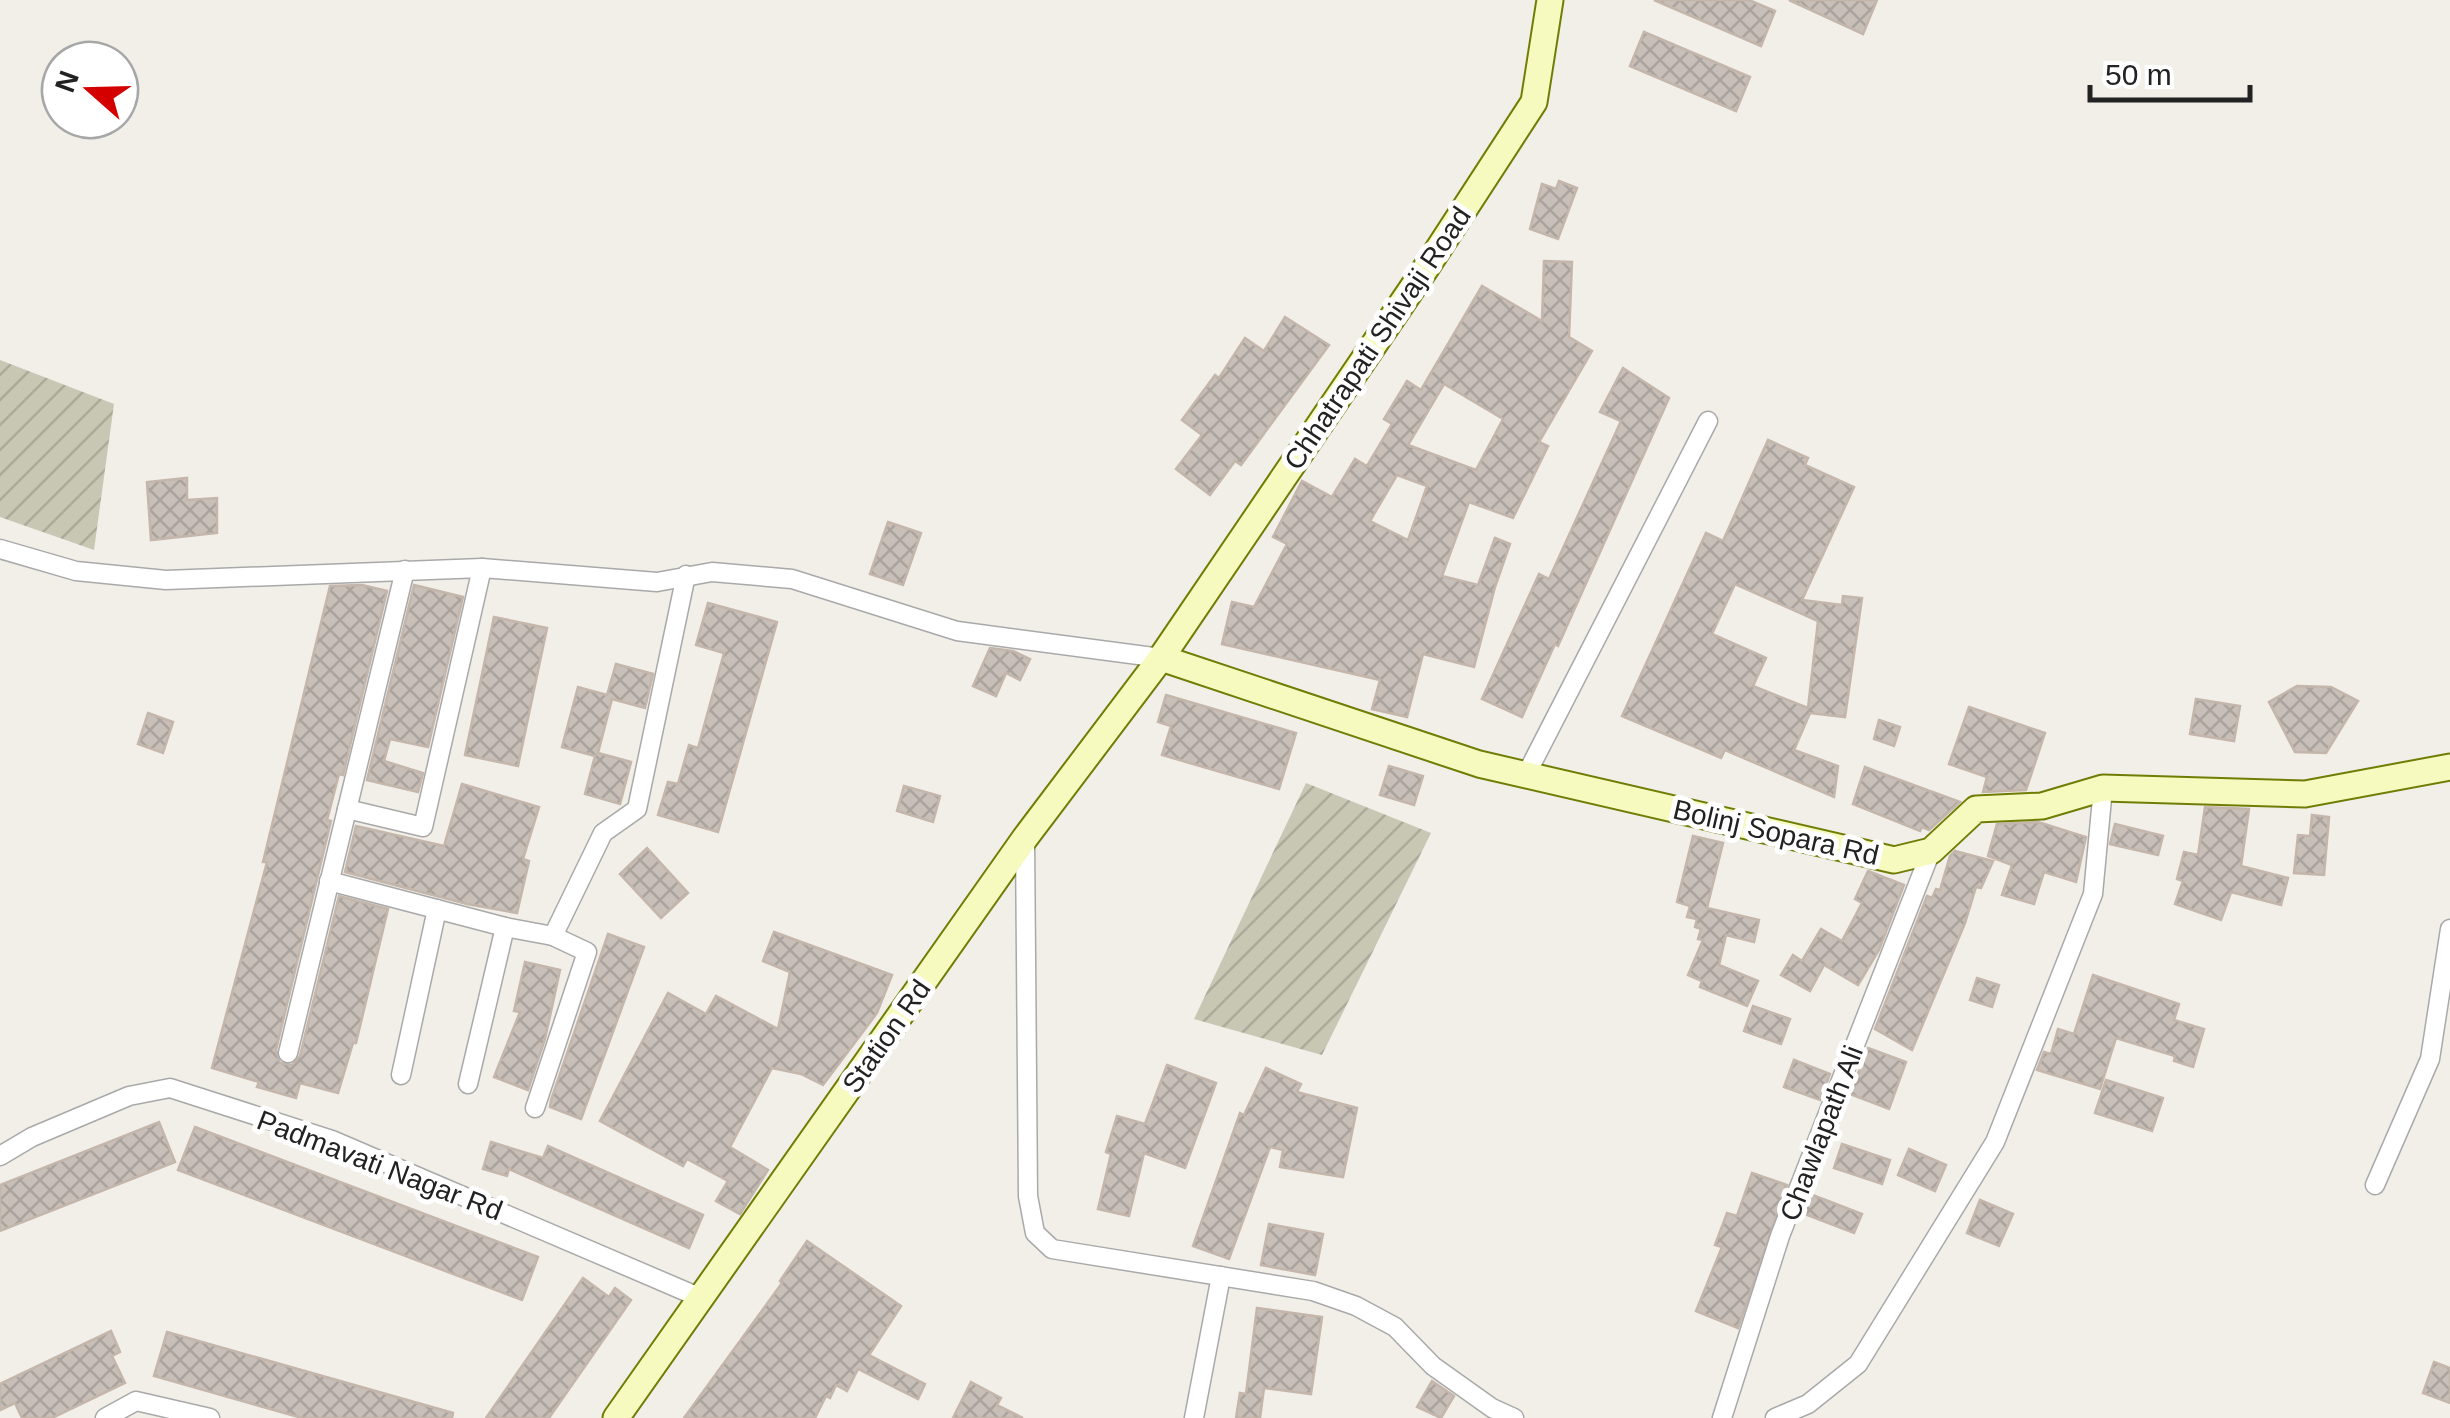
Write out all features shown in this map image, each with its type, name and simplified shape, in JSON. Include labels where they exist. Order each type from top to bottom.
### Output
[{"type":"main road","name":"Chhatrapati Shivaji Road","points":[[1160,658],[1426,268],[1534,102],[1550,0]]},
{"type":"main road","name":"Bolinj Sopara Rd","points":[[1160,658],[1479,764],[1894,860],[1931,852]]},
{"type":"main road","name":"Station Rd","points":[[616,1418],[1025,838],[1160,658]]},
{"type":"main road","points":[[1931,852],[1976,809],[2042,806],[2103,788],[2305,794],[2450,767]]},
{"type":"street","points":[[1527,773],[1708,422]]},
{"type":"street","points":[[0,548],[76,571],[166,580],[482,568],[657,582],[712,572],[792,578],[957,630],[1160,658]]},
{"type":"street","points":[[347,809],[423,827],[482,568]]},
{"type":"street","points":[[288,1053],[404,570]]},
{"type":"street","points":[[552,936],[603,833],[638,809],[686,574]]},
{"type":"street","points":[[1775,1418],[1808,1404],[1858,1364],[1995,1142],[2093,894],[2103,788]]},
{"type":"street","points":[[1025,838],[1028,1196],[1035,1233],[1052,1249],[1313,1290],[1356,1306],[1395,1328],[1433,1366],[1492,1408],[1514,1418]]},
{"type":"street","name":"Chawlapath Ali","points":[[1722,1418],[1780,1236],[1931,852]]},
{"type":"street","points":[[329,881],[552,936],[587,952],[535,1108]]},
{"type":"street","points":[[401,1075],[437,910]]},
{"type":"street","points":[[468,1084],[505,927]]},
{"type":"street","points":[[2375,1185],[2430,1059],[2450,929]]},
{"type":"street","name":"Padmavati Nagar Rd","points":[[0,1156],[32,1137],[129,1096],[170,1088],[332,1140],[701,1298]]},
{"type":"street","points":[[1194,1418],[1221,1276]]},
{"type":"street","points":[[105,1418],[136,1401],[210,1418]]},
{"type":"shaded area","points":[[0,360],[114,404],[94,550],[0,517]]},
{"type":"shaded area","points":[[1306,783],[1431,833],[1322,1055],[1194,1019]]},
{"type":"building","points":[[1654,0],[1749,0],[1775,11],[1761,46]]},
{"type":"building","points":[[1789,0],[1877,0],[1863,34]]},
{"type":"building","points":[[1644,32],[1750,77],[1736,111],[1630,66]]},
{"type":"building","points":[[1559,181],[1577,188],[1558,239],[1530,229],[1542,184],[1556,189]]},
{"type":"building","points":[[1544,261],[1572,262],[1569,337],[1592,351],[1539,442],[1548,446],[1513,518],[1469,502],[1442,576],[1478,585],[1495,538],[1510,544],[1474,667],[1423,654],[1407,717],[1372,709],[1380,680],[1222,644],[1232,602],[1254,607],[1287,544],[1273,537],[1302,481],[1332,497],[1355,459],[1367,466],[1392,424],[1384,419],[1407,381],[1421,390],[1482,286],[1542,321]],"holes":[[[1444,384],[1503,419],[1476,470],[1408,445]],[[1397,475],[1427,486],[1408,540],[1370,521]]]},
{"type":"building","points":[[1285,317],[1329,345],[1241,465],[1235,461],[1210,495],[1176,469],[1202,435],[1182,420],[1215,375],[1219,378],[1245,338],[1264,351]]},
{"type":"building","points":[[1623,368],[1669,398],[1522,717],[1482,699],[1539,574],[1549,579],[1621,421],[1600,412]]},
{"type":"building","points":[[1768,440],[1808,458],[1805,465],[1854,487],[1802,600],[1842,605],[1843,596],[1862,598],[1845,717],[1810,713],[1794,750],[1838,766],[1834,797],[1725,750],[1721,758],[1622,716],[1706,533],[1723,541]],"holes":[[[1735,584],[1818,621],[1808,708],[1753,686],[1766,658],[1712,634]]]},
{"type":"building","points":[[187,478],[187,500],[217,498],[217,533],[151,540],[147,482]]},
{"type":"building","points":[[888,522],[921,533],[903,585],[870,574]]},
{"type":"building","points":[[362,585],[387,591],[343,775],[339,774],[327,820],[331,821],[276,1050],[280,1063],[292,1065],[300,1056],[339,896],[388,909],[356,1043],[338,1093],[300,1083],[296,1098],[212,1068],[267,862],[263,862],[330,586]]},
{"type":"building","points":[[414,585],[463,597],[428,747],[390,739],[384,761],[423,773],[418,792],[367,780]]},
{"type":"building","points":[[708,603],[777,622],[718,832],[658,815],[668,782],[678,784],[689,745],[698,748],[724,653],[696,645]]},
{"type":"building","points":[[494,617],[547,628],[518,766],[465,755]]},
{"type":"building","points":[[990,648],[1013,651],[1030,659],[1020,680],[1006,673],[996,696],[973,686]]},
{"type":"building","points":[[616,664],[653,674],[645,708],[612,699],[598,753],[631,762],[620,804],[585,794],[595,756],[562,747],[578,687],[607,695]]},
{"type":"building","points":[[2297,686],[2331,687],[2358,701],[2326,753],[2295,752],[2269,702]]},
{"type":"building","points":[[1166,695],[1296,733],[1279,789],[1162,755],[1171,726],[1158,722]]},
{"type":"building","points":[[2196,699],[2240,706],[2234,741],[2190,734]]},
{"type":"building","points":[[1969,707],[2045,733],[2026,790],[1983,792],[1987,777],[1949,764]]},
{"type":"building","points":[[148,713],[173,722],[163,753],[138,744]]},
{"type":"building","points":[[1879,720],[1900,727],[1894,746],[1874,739]]},
{"type":"building","points":[[1389,766],[1423,776],[1414,805],[1380,795]]},
{"type":"building","points":[[1865,767],[1960,802],[1929,830],[1922,827],[1920,831],[1853,804]]},
{"type":"building","points":[[462,784],[539,807],[523,859],[529,861],[517,913],[345,872],[356,826],[444,846]]},
{"type":"building","points":[[904,786],[940,796],[933,822],[897,811]]},
{"type":"building","points":[[2205,807],[2249,809],[2241,866],[2288,878],[2281,905],[2231,892],[2221,920],[2175,904],[2183,881],[2177,879],[2184,852],[2198,855]]},
{"type":"building","points":[[2312,815],[2329,817],[2324,875],[2294,873],[2298,835],[2310,836]]},
{"type":"building","points":[[2038,822],[2086,837],[2076,882],[2044,872],[2034,904],[2002,895],[2012,865],[1988,856],[1997,824]]},
{"type":"building","points":[[2115,824],[2163,836],[2158,855],[2110,844]]},
{"type":"building","points":[[1693,836],[1723,843],[1707,908],[1759,920],[1754,942],[1726,935],[1719,965],[1758,981],[1747,1006],[1700,987],[1702,981],[1688,975],[1703,940],[1698,939],[1701,929],[1695,927],[1697,919],[1687,917],[1690,906],[1677,902]]},
{"type":"building","points":[[647,848],[688,893],[661,918],[620,874]]},
{"type":"building","points":[[1955,851],[1993,861],[1981,888],[1976,887],[1912,1050],[1875,1029],[1927,896],[1932,898],[1936,889],[1940,890]]},
{"type":"building","points":[[1868,871],[1904,885],[1879,950],[1858,985],[1824,965],[1810,991],[1781,975],[1793,955],[1802,961],[1821,929],[1842,941],[1862,903],[1855,899]]},
{"type":"building","points":[[774,932],[892,975],[877,1013],[823,1085],[801,1074],[772,1068],[730,1147],[768,1170],[740,1214],[716,1201],[728,1181],[687,1159],[683,1166],[600,1121],[668,993],[706,1014],[716,996],[778,1029],[790,972],[763,961]]},
{"type":"building","points":[[608,934],[644,947],[581,1119],[550,1107],[551,1100]]},
{"type":"building","points":[[525,962],[560,970],[545,1039],[528,1090],[494,1077],[520,1012],[514,1011]]},
{"type":"building","points":[[2093,975],[2179,1004],[2174,1020],[2204,1029],[2193,1067],[2174,1061],[2175,1056],[2116,1038],[2100,1089],[2037,1070],[2044,1052],[2051,1054],[2058,1029],[2074,1034]]},
{"type":"building","points":[[1977,978],[1999,985],[1992,1007],[1970,1000]]},
{"type":"building","points":[[1753,1006],[1790,1019],[1781,1044],[1744,1031]]},
{"type":"building","points":[[1868,1048],[1906,1062],[1889,1109],[1850,1094]]},
{"type":"building","points":[[1794,1060],[1830,1074],[1820,1100],[1784,1087]]},
{"type":"building","points":[[1167,1065],[1216,1083],[1185,1168],[1144,1153],[1129,1216],[1098,1209],[1111,1154],[1106,1152],[1117,1116],[1145,1124]]},
{"type":"building","points":[[1266,1068],[1301,1084],[1297,1092],[1357,1108],[1343,1177],[1280,1167],[1283,1150],[1270,1147],[1229,1259],[1193,1246],[1240,1113],[1244,1115]]},
{"type":"building","points":[[2106,1080],[2163,1098],[2152,1131],[2095,1113]]},
{"type":"building","points":[[159,1122],[175,1162],[0,1231],[0,1185]]},
{"type":"building","points":[[195,1127],[538,1257],[522,1300],[178,1170]]},
{"type":"building","points":[[491,1142],[543,1158],[548,1146],[703,1215],[689,1248],[509,1169],[507,1176],[483,1169]]},
{"type":"building","points":[[1842,1144],[1890,1160],[1882,1184],[1834,1168]]},
{"type":"building","points":[[1909,1149],[1946,1165],[1935,1191],[1898,1175]]},
{"type":"building","points":[[1752,1173],[1787,1185],[1738,1328],[1696,1311],[1722,1247],[1715,1245],[1727,1213],[1737,1216]]},
{"type":"building","points":[[1810,1194],[1862,1214],[1854,1233],[1802,1213]]},
{"type":"building","points":[[1980,1200],[2013,1214],[1999,1246],[1967,1233]]},
{"type":"building","points":[[1269,1224],[1323,1234],[1315,1275],[1261,1265]]},
{"type":"building","points":[[807,1241],[901,1306],[869,1355],[925,1384],[918,1399],[858,1369],[847,1391],[836,1385],[830,1398],[826,1396],[815,1418],[684,1418],[782,1283]]},
{"type":"building","points":[[583,1278],[609,1297],[615,1288],[631,1300],[549,1418],[486,1418]]},
{"type":"building","points":[[1257,1308],[1322,1317],[1311,1394],[1264,1388],[1260,1418],[1236,1418],[1240,1393],[1246,1394]]},
{"type":"building","points":[[111,1331],[120,1352],[112,1356],[125,1383],[52,1418],[22,1418],[15,1403],[0,1410],[0,1384]]},
{"type":"building","points":[[167,1332],[453,1413],[452,1418],[302,1418],[154,1376]]},
{"type":"building","points":[[2434,1362],[2450,1368],[2450,1403],[2423,1393]]},
{"type":"building","points":[[1432,1381],[1454,1396],[1441,1418],[1417,1407]]},
{"type":"building","points":[[971,1382],[1001,1398],[997,1405],[1023,1418],[953,1418]]}]
